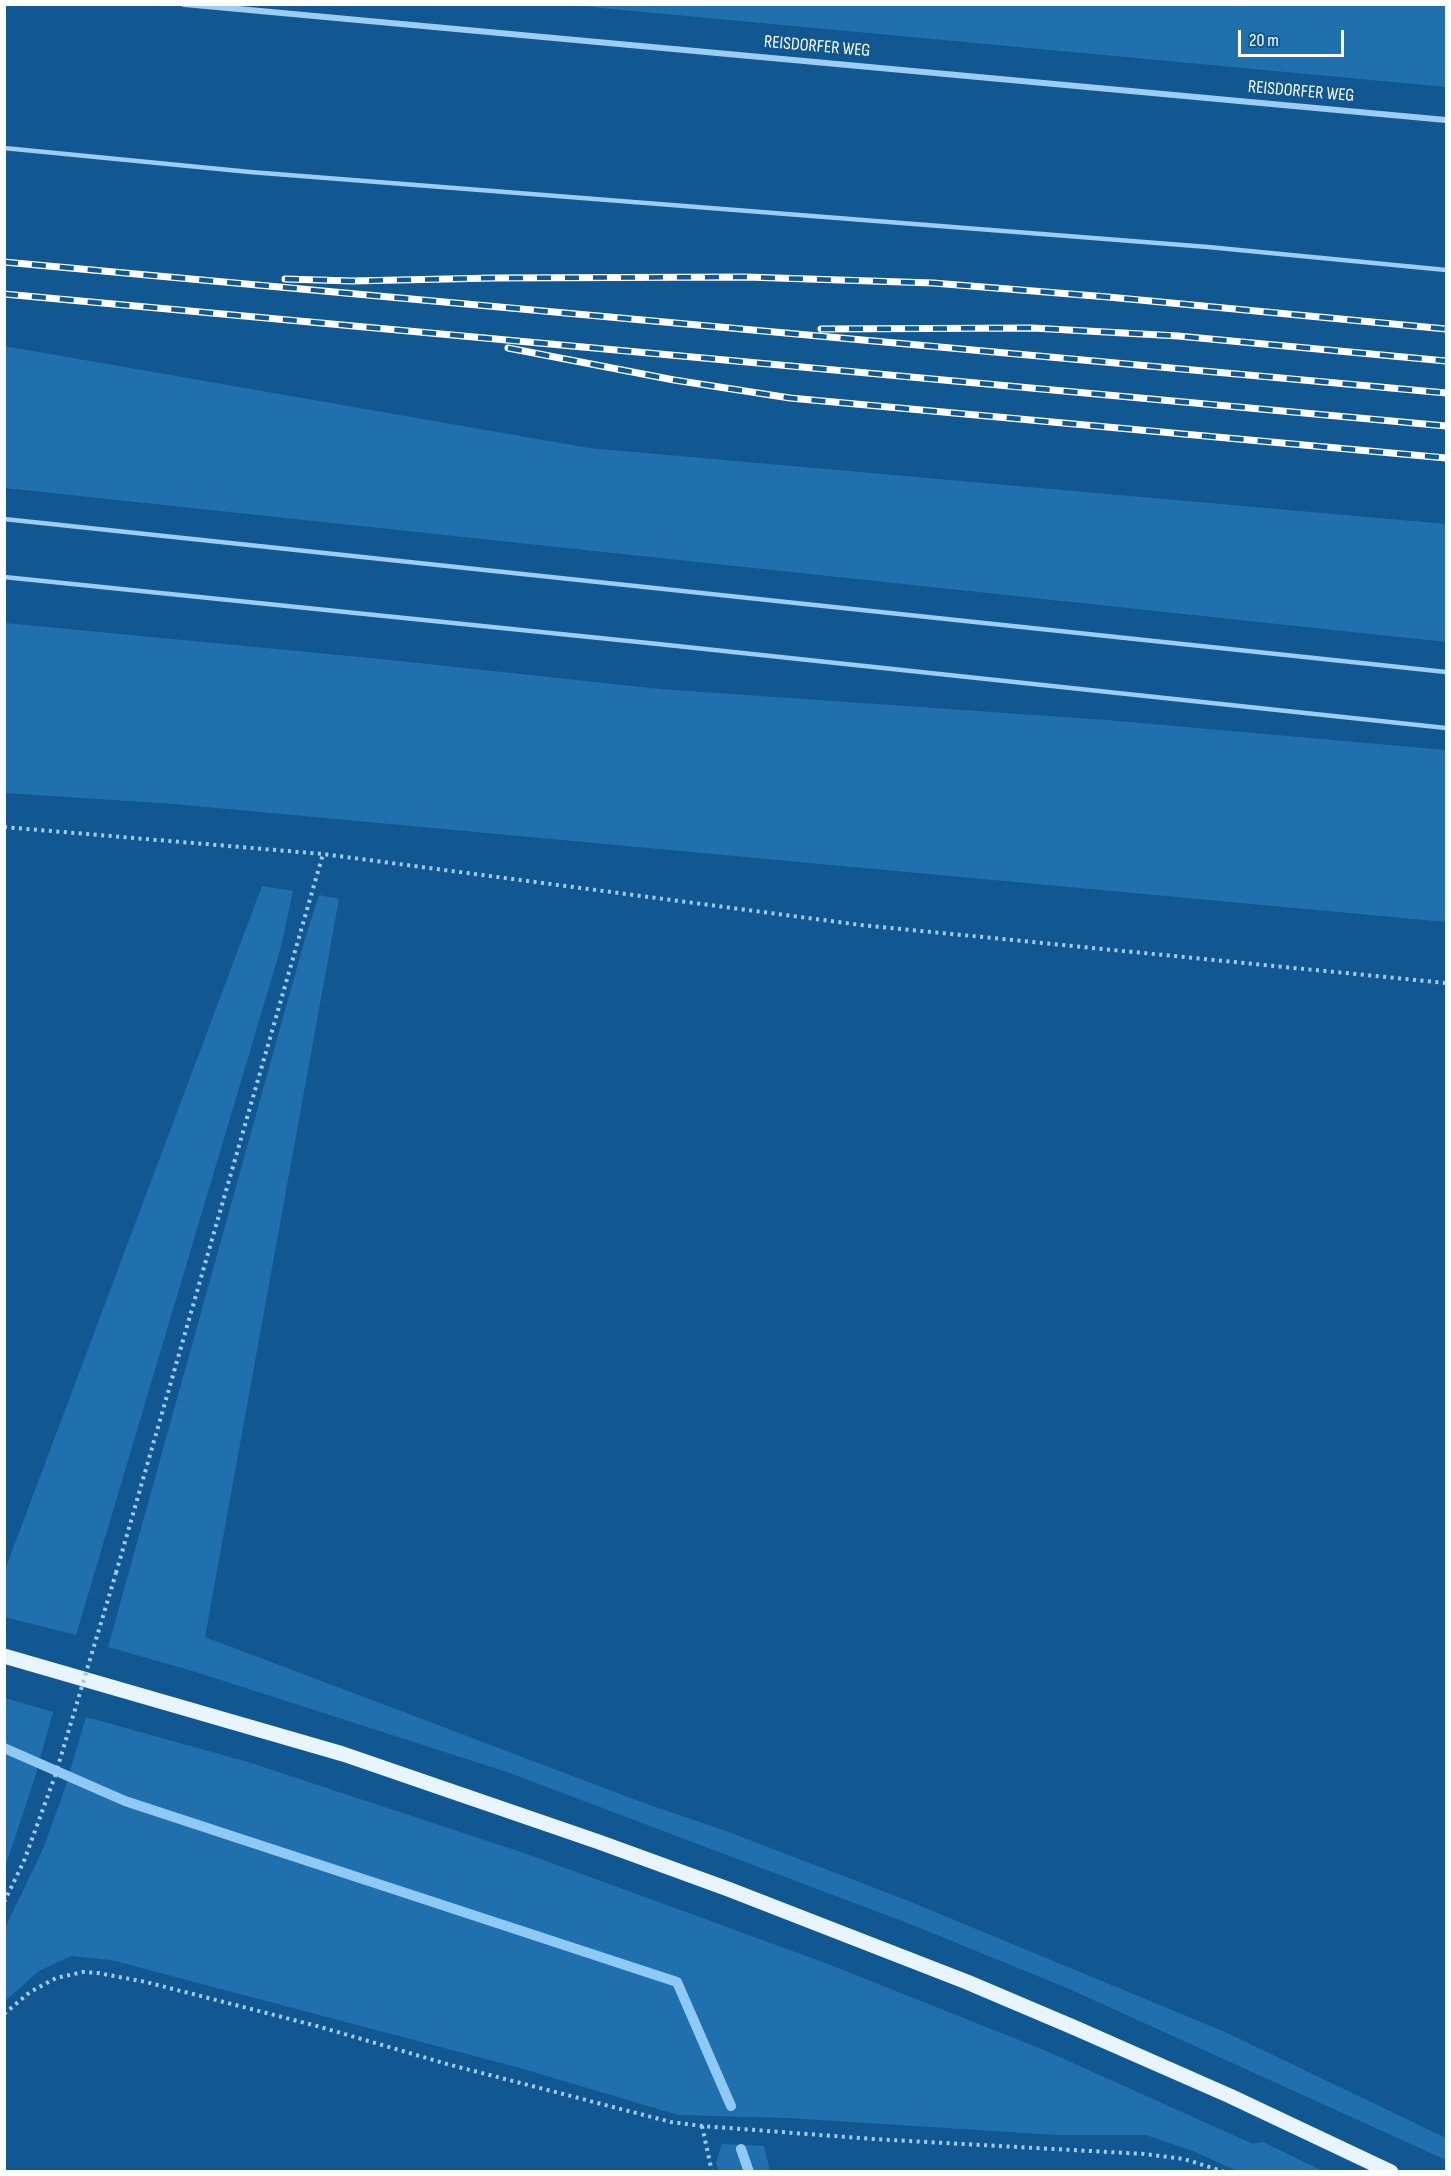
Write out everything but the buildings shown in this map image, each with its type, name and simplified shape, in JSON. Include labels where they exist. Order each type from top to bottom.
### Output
[{"type":"main road","points":[[4,1656],[343,1754],[728,1889],[1020,2004],[1230,2096],[1391,2172]]},
{"type":"street","name":"REISDORFER WEG","points":[[184,4],[1446,120]]},
{"type":"lane","points":[[4,148],[250,172],[1208,247],[1446,270]]},
{"type":"lane","points":[[4,519],[1446,672]]},
{"type":"lane","points":[[4,577],[1446,728]]},
{"type":"path","points":[[4,827],[323,854],[861,925],[1446,983]]},
{"type":"path","points":[[4,1902],[28,1851],[55,1776],[116,1573],[323,854]]},
{"type":"path","points":[[4,2014],[30,1992],[56,1978],[83,1972],[115,1975],[316,2026],[447,2064],[671,2122],[884,2140],[1144,2154],[1184,2160],[1225,2172]]},
{"type":"path","points":[[702,2126],[712,2172]]},
{"type":"shaded area","points":[[569,5],[1446,5],[1446,87]]},
{"type":"shaded area","points":[[4,346],[589,448],[1446,524],[1446,642],[5,488]]},
{"type":"shaded area","points":[[5,623],[381,659],[660,689],[1107,720],[1446,750],[1446,922],[174,804],[5,793]]},
{"type":"shaded area","points":[[262,886],[293,891],[281,947],[76,1635],[5,1617],[5,1570]]},
{"type":"shaded area","points":[[319,895],[339,899],[205,1637],[906,1900],[1225,2032],[1446,2138],[1446,2160],[1067,1988],[915,1926],[507,1772],[196,1672],[108,1647]]},
{"type":"shaded area","points":[[5,1698],[53,1712],[35,1777],[5,1866]]},
{"type":"shaded area","points":[[86,1717],[248,1762],[527,1854],[828,1964],[1044,2050],[1253,2144],[1263,2142],[1323,2171],[1237,2171],[1193,2151],[1146,2135],[1056,2135],[788,2118],[678,2115],[520,2068],[111,1960],[71,1956],[39,1971],[5,2001],[5,1928],[43,1849],[64,1791]]},
{"type":"shaded area","points":[[722,2144],[764,2146],[770,2171],[719,2171],[716,2163]]},
{"type":"waterway","points":[[4,1748],[125,1801],[677,1982],[731,2106]]},
{"type":"waterway","points":[[741,2149],[749,2172]]},
{"type":"railway","points":[[4,262],[1446,393]]},
{"type":"railway","points":[[285,279],[352,281],[746,277],[933,283],[1446,329]]},
{"type":"railway","points":[[4,294],[1446,426]]},
{"type":"railway","points":[[821,329],[1032,328],[1178,336],[1446,361]]},
{"type":"railway","points":[[508,348],[674,380],[790,398],[1446,458]]}]
